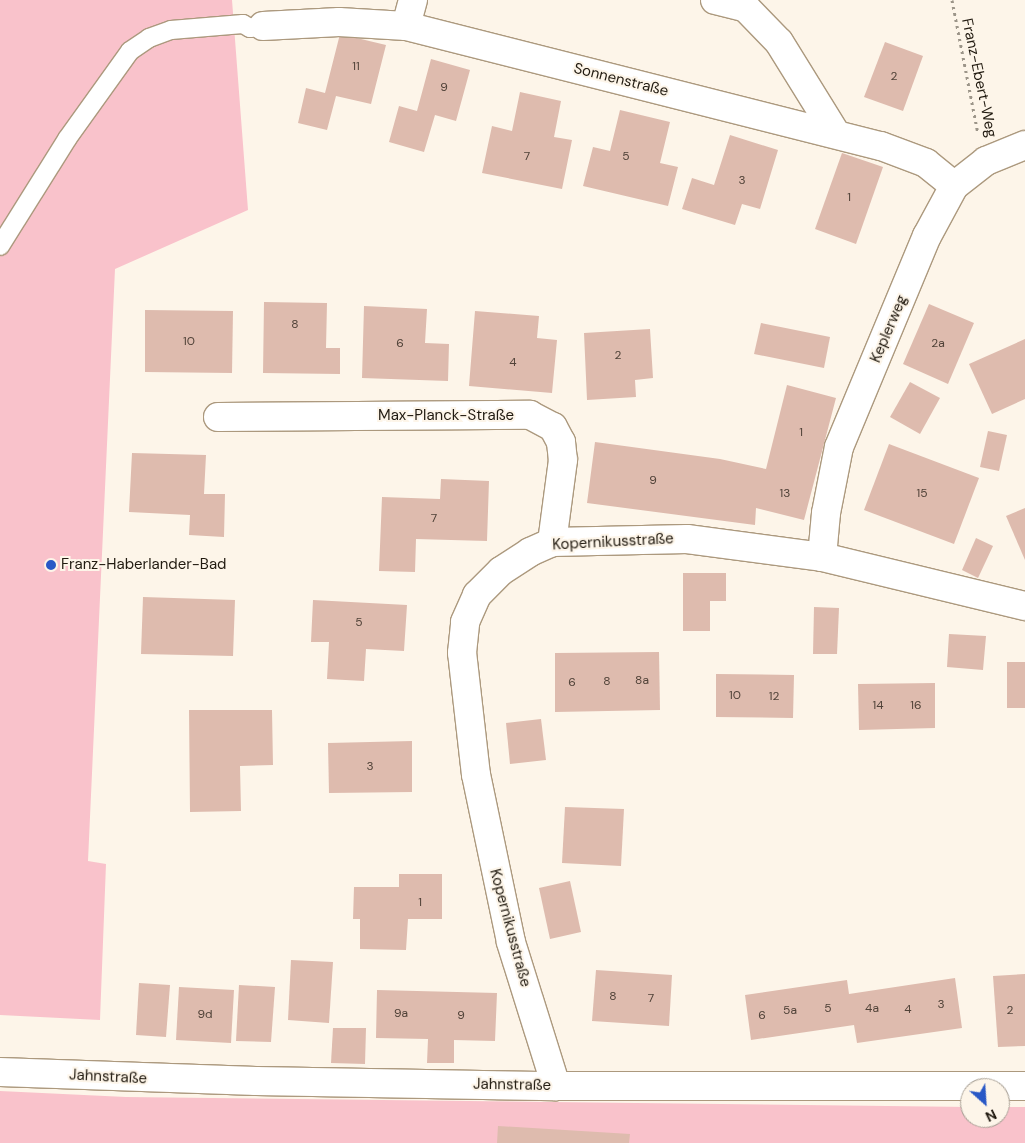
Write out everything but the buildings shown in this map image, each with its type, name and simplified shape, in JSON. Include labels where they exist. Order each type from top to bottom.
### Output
[{"type":"street","points":[[406,26],[413,0]]},
{"type":"street","points":[[715,0],[746,8],[779,42],[836,134]]},
{"type":"street","name":"Sonnenstraße","points":[[264,26],[339,22],[406,26],[881,146],[926,163],[954,186]]},
{"type":"street","name":"Keplerweg","points":[[822,557],[826,513],[840,446],[927,236],[954,186],[986,161],[1025,145]]},
{"type":"street","name":"Max-Planck-Straße","points":[[218,417],[530,415],[553,427],[561,442],[563,460],[552,542]]},
{"type":"street","name":"Kopernikusstraße","points":[[556,1086],[511,942],[494,873],[476,775],[462,653],[465,622],[477,595],[501,571],[530,552],[552,542],[687,538],[822,557],[1025,606]]},
{"type":"street","name":"Jahnstraße","points":[[0,1072],[265,1082],[556,1086],[1025,1086]]},
{"type":"lane","points":[[0,246],[67,139],[130,51],[150,38],[171,30],[243,24],[250,28],[264,26]]},
{"type":"path","name":"Franz-Ebert-Weg","points":[[952,0],[986,161]]},
{"type":"shaded area","name":"Franz-Haberlander-Bad","points":[[0,0],[232,0],[248,210],[115,269],[88,861],[106,864],[100,1020],[0,1015]]},
{"type":"shaded area","points":[[0,1091],[126,1097],[960,1107],[960,1128],[1010,1128],[1010,1107],[1025,1107],[1025,1143],[0,1143]]},
{"type":"place","name":"Franz-Haberlander-Bad","points":[[51,565]]}]
